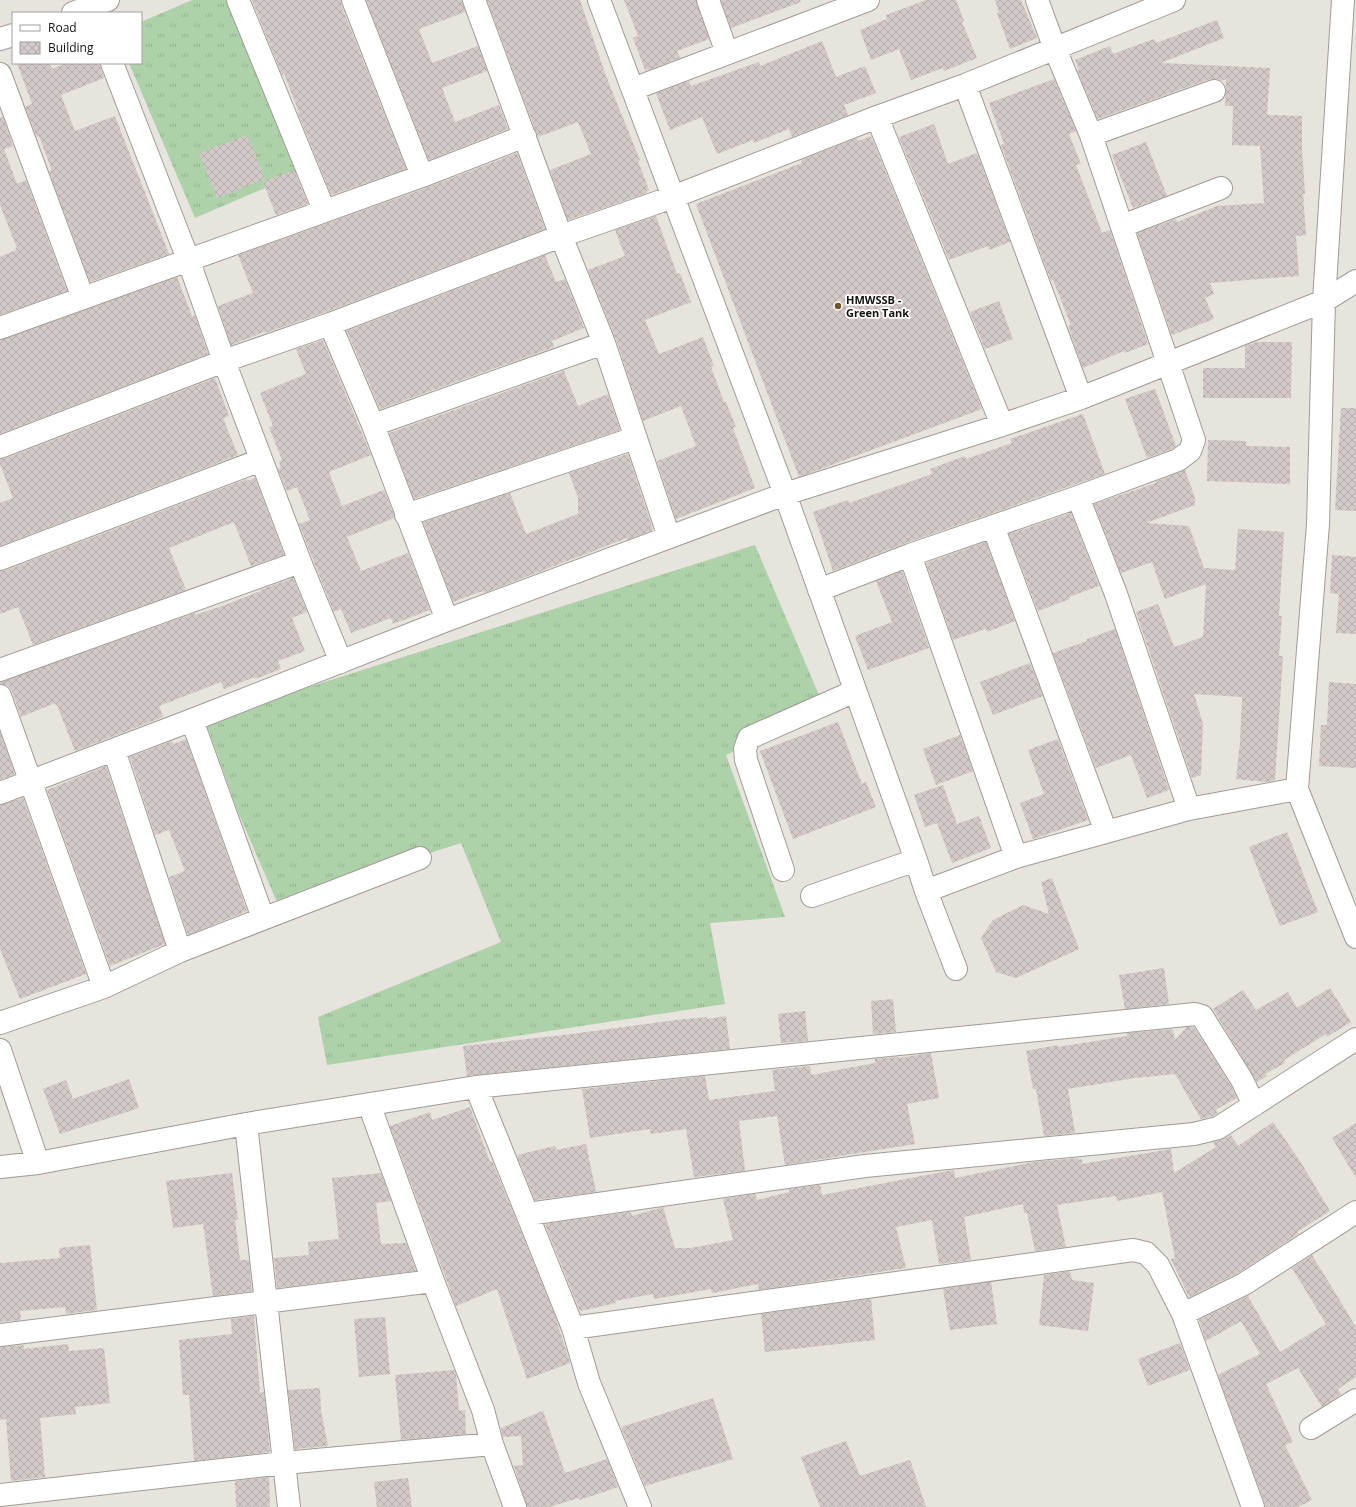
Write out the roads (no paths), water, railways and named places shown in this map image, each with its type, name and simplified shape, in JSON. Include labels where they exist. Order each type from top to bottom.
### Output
[{"type":"street","points":[[238,0],[324,210]]},
{"type":"street","points":[[353,0],[422,176]]},
{"type":"street","points":[[474,0],[561,236],[604,343],[669,537]]},
{"type":"street","points":[[599,0],[785,494],[926,891],[956,970]]},
{"type":"street","points":[[708,0],[727,53]]},
{"type":"street","points":[[633,89],[868,0]]},
{"type":"street","points":[[819,590],[910,555],[1078,497],[1178,460],[1190,451],[1194,440],[1091,135],[1036,0]]},
{"type":"street","points":[[1343,0],[1324,301],[1318,524],[1297,789],[1356,934]]},
{"type":"street","points":[[0,447],[224,361],[330,324],[561,236],[673,197],[877,117],[965,85],[1055,49],[1165,2]]},
{"type":"street","points":[[0,39],[12,35]]},
{"type":"street","points":[[112,64],[188,259],[261,460],[340,662]]},
{"type":"street","points":[[0,74],[83,298]]},
{"type":"street","points":[[965,85],[1081,398]]},
{"type":"street","points":[[1091,135],[1214,91]]},
{"type":"street","points":[[877,117],[1002,426]]},
{"type":"street","points":[[0,328],[324,210],[422,176],[525,136]]},
{"type":"street","points":[[1122,226],[1221,188]]},
{"type":"street","points":[[0,793],[192,720],[447,620],[785,494],[1002,426],[1081,398],[1324,301],[1356,282]]},
{"type":"street","points":[[330,324],[373,425],[447,620]]},
{"type":"street","points":[[373,425],[604,343]]},
{"type":"street","points":[[406,515],[635,438]]},
{"type":"street","points":[[0,559],[261,460]]},
{"type":"street","points":[[1078,497],[1116,594],[1189,809]]},
{"type":"street","points":[[993,526],[1106,832]]},
{"type":"street","points":[[910,555],[1016,858]]},
{"type":"street","points":[[0,670],[300,562]]},
{"type":"street","points":[[783,870],[746,760],[745,749],[749,738],[855,690]]},
{"type":"street","points":[[0,696],[104,987]]},
{"type":"street","points":[[192,720],[263,918]]},
{"type":"street","points":[[114,750],[180,951]]},
{"type":"street","points":[[926,891],[1016,858],[1189,809],[1297,789]]},
{"type":"street","points":[[0,1023],[104,987],[180,951],[420,858]]},
{"type":"street","points":[[812,896],[916,860]]},
{"type":"street","points":[[0,1167],[38,1163],[246,1124],[476,1087],[1196,1014],[1202,1016],[1242,1080],[1254,1105]]},
{"type":"street","points":[[528,1214],[865,1166],[1194,1134],[1218,1128],[1356,1039]]},
{"type":"street","points":[[0,1050],[38,1163]]},
{"type":"street","points":[[476,1087],[573,1328],[590,1382],[640,1507]]},
{"type":"street","points":[[369,1104],[433,1281],[483,1410],[492,1444],[515,1507]]},
{"type":"street","points":[[246,1124],[289,1507]]},
{"type":"street","points":[[1183,1314],[1244,1284],[1356,1212]]},
{"type":"street","points":[[573,1328],[1133,1250],[1146,1253],[1158,1265],[1183,1314],[1254,1507]]},
{"type":"street","points":[[0,1335],[152,1314],[266,1302],[433,1281]]},
{"type":"street","points":[[1311,1428],[1356,1400]]},
{"type":"street","points":[[0,1495],[284,1463],[492,1444]]},
{"type":"place","name":"HMWSSB - Green Tank","points":[[838,306]]}]
